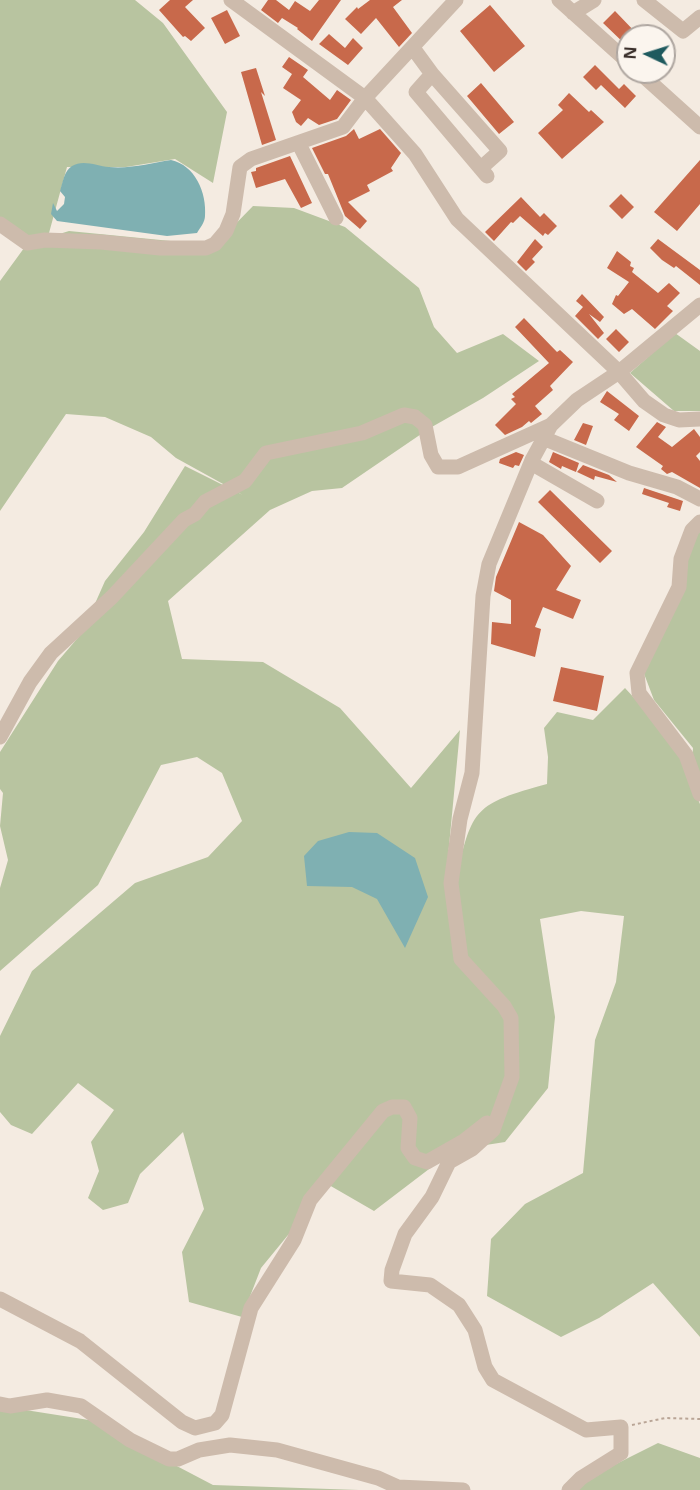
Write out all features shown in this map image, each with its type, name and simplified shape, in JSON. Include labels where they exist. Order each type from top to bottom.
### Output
[{"type":"street","points":[[231,0],[365,98],[415,154],[457,219],[618,372],[644,401],[664,415],[680,420],[700,419]]},
{"type":"street","points":[[0,224],[27,243],[45,240],[101,242],[160,248],[206,248],[215,244],[226,231],[233,214],[240,167],[251,159],[343,127],[365,98],[456,0]]},
{"type":"street","points":[[559,0],[616,51]]},
{"type":"street","points":[[573,13],[594,0]]},
{"type":"street","points":[[644,0],[683,31],[700,17]]},
{"type":"street","points":[[413,48],[432,74],[500,151],[484,172],[416,92],[432,74]]},
{"type":"street","points":[[652,84],[700,127]]},
{"type":"street","points":[[299,144],[336,218]]},
{"type":"street","points":[[568,1490],[581,1478],[621,1453],[621,1427],[586,1430],[493,1380],[485,1367],[475,1330],[459,1305],[430,1285],[391,1281],[392,1270],[405,1234],[432,1197],[449,1162],[472,1149],[493,1130],[496,1116],[512,1077],[511,1018],[504,1006],[461,959],[451,883],[460,819],[472,773],[483,596],[489,564],[531,463],[547,431],[577,399],[618,372],[700,305]]},
{"type":"street","points":[[0,737],[30,681],[51,653],[112,597],[184,520],[195,514],[205,502],[245,481],[266,453],[362,433],[404,415],[415,417],[425,425],[431,455],[438,467],[458,467],[547,431],[629,474],[677,487],[700,499]]},
{"type":"street","points":[[531,463],[597,501]]},
{"type":"street","points":[[700,522],[692,530],[681,559],[679,587],[637,673],[639,693],[693,756],[700,794]]},
{"type":"street","points":[[0,1299],[80,1341],[182,1422],[195,1428],[215,1424],[222,1415],[251,1308],[294,1240],[310,1200],[383,1111],[392,1107],[404,1107],[410,1118],[408,1148],[415,1158],[427,1161],[464,1141],[496,1116]]},
{"type":"street","points":[[0,1404],[10,1406],[47,1400],[81,1406],[130,1440],[168,1459],[178,1459],[199,1450],[230,1445],[278,1450],[378,1478],[398,1487],[464,1490]]},
{"type":"street","points":[[215,1424],[230,1445]]},
{"type":"path","points":[[621,1427],[665,1418],[700,1419]]},
{"type":"green space","points":[[0,0],[135,0],[163,23],[227,112],[213,183],[175,159],[126,167],[67,167],[49,233],[27,243],[0,231]]},
{"type":"green space","points":[[253,206],[294,208],[345,227],[419,288],[434,327],[457,353],[503,334],[539,361],[483,398],[430,428],[342,488],[312,491],[270,510],[168,601],[182,659],[263,662],[340,708],[411,788],[460,730],[446,878],[456,880],[467,837],[480,812],[505,797],[547,784],[548,757],[544,728],[557,712],[593,720],[625,688],[672,739],[700,804],[700,1337],[653,1283],[599,1318],[561,1337],[487,1296],[491,1239],[525,1204],[583,1173],[595,1040],[616,982],[624,916],[581,911],[540,919],[555,1017],[548,1088],[505,1142],[454,1150],[374,1211],[329,1185],[261,1268],[242,1317],[189,1302],[182,1252],[204,1209],[183,1132],[140,1174],[128,1203],[103,1210],[88,1198],[99,1171],[91,1142],[114,1110],[78,1083],[32,1134],[11,1125],[0,1112],[0,1036],[32,971],[135,883],[208,857],[242,821],[222,773],[197,757],[161,765],[98,885],[0,971],[0,888],[8,860],[0,826],[3,793],[0,789],[0,752],[58,661],[82,633],[105,581],[144,532],[185,466],[243,495],[176,458],[151,437],[105,417],[66,414],[0,511],[0,281],[27,244],[69,231],[181,242],[212,248]]},
{"type":"green space","points":[[675,333],[700,351],[700,411],[674,411],[630,373]]},
{"type":"green space","points":[[700,529],[700,779],[692,762],[693,748],[654,700],[643,671],[687,553]]},
{"type":"green space","points":[[0,1406],[89,1420],[213,1485],[359,1490],[0,1490]]},
{"type":"green space","points":[[658,1443],[700,1458],[700,1490],[564,1490]]},
{"type":"water","points":[[171,160],[187,168],[198,181],[201,189],[205,218],[197,233],[167,236],[57,221],[51,214],[53,203],[57,211],[64,204],[65,197],[60,191],[63,180],[67,171],[76,164],[125,167]]},
{"type":"water","points":[[349,832],[377,833],[415,858],[428,897],[405,948],[377,899],[352,887],[307,886],[304,856],[318,841]]},
{"type":"building","points":[[170,0],[193,0],[185,7],[205,28],[191,41],[183,37],[159,10]]},
{"type":"building","points":[[268,0],[276,0],[289,10],[295,1],[310,11],[319,0],[341,0],[312,41],[282,18],[278,23],[261,10]]},
{"type":"building","points":[[370,0],[402,0],[393,7],[412,33],[399,47],[376,18],[361,34],[345,19],[357,7],[358,9]]},
{"type":"building","points":[[490,5],[525,46],[494,72],[460,31]]},
{"type":"building","points":[[227,10],[240,36],[225,44],[211,18]]},
{"type":"building","points":[[615,11],[627,24],[616,24],[616,35],[603,23]]},
{"type":"building","points":[[329,34],[345,48],[353,38],[363,48],[348,65],[319,44]]},
{"type":"building","points":[[289,57],[308,70],[303,77],[330,100],[337,90],[351,100],[337,119],[319,125],[308,118],[301,126],[296,122],[292,112],[301,100],[283,88],[292,74],[282,67]]},
{"type":"building","points":[[595,65],[619,89],[624,84],[636,96],[625,108],[601,85],[596,90],[583,77]]},
{"type":"building","points":[[256,68],[276,140],[262,145],[241,72]]},
{"type":"building","points":[[481,83],[514,122],[499,134],[467,96]]},
{"type":"building","points":[[569,93],[589,112],[591,110],[604,122],[562,159],[538,133],[563,110],[558,105]]},
{"type":"building","points":[[354,129],[359,139],[380,129],[401,153],[391,168],[393,171],[367,185],[370,191],[348,202],[367,221],[360,229],[345,216],[328,174],[325,174],[312,148],[346,136]]},
{"type":"building","points":[[290,156],[312,203],[301,208],[285,179],[256,188],[251,172],[256,171],[256,168]]},
{"type":"building","points":[[700,160],[700,204],[677,231],[654,212]]},
{"type":"building","points":[[621,194],[634,207],[622,219],[609,206]]},
{"type":"building","points":[[521,197],[540,217],[544,213],[557,226],[548,235],[545,233],[543,236],[520,216],[513,223],[511,222],[494,241],[485,232]]},
{"type":"building","points":[[535,239],[543,247],[532,259],[535,262],[526,271],[517,262]]},
{"type":"building","points":[[658,239],[700,270],[700,285],[676,266],[674,268],[662,260],[650,248]]},
{"type":"building","points":[[617,251],[631,262],[630,266],[634,268],[632,272],[658,293],[669,283],[680,293],[667,306],[673,311],[655,329],[632,309],[624,314],[612,304],[616,295],[618,296],[629,282],[607,268]]},
{"type":"building","points":[[582,294],[604,317],[600,322],[589,314],[604,333],[598,339],[575,316],[583,307],[576,301]]},
{"type":"building","points":[[524,318],[557,352],[560,350],[573,362],[550,386],[553,390],[535,406],[542,414],[531,423],[529,421],[505,435],[495,425],[516,404],[511,399],[515,397],[512,394],[549,363],[515,327]]},
{"type":"building","points":[[616,329],[629,342],[619,352],[606,339]]},
{"type":"building","points":[[607,391],[639,416],[629,431],[614,420],[619,414],[600,402]]},
{"type":"building","points":[[657,422],[666,427],[658,437],[672,447],[694,429],[700,437],[700,452],[696,456],[700,461],[700,488],[672,472],[667,474],[661,469],[663,466],[636,447]]},
{"type":"building","points":[[583,423],[593,426],[586,445],[574,440]]},
{"type":"building","points":[[516,452],[524,455],[519,466],[515,465],[513,468],[499,463],[500,459]]},
{"type":"building","points":[[553,452],[579,463],[576,472],[562,466],[561,469],[549,462]]},
{"type":"building","points":[[583,465],[609,475],[617,482],[595,476],[594,480],[577,472]]},
{"type":"building","points":[[644,488],[683,501],[680,511],[667,507],[669,503],[642,494]]},
{"type":"building","points":[[550,490],[612,551],[600,563],[538,502]]},
{"type":"building","points":[[519,522],[543,535],[571,566],[556,590],[581,600],[573,619],[543,607],[535,627],[541,629],[535,657],[491,644],[492,622],[511,624],[511,600],[494,591],[496,577]]},
{"type":"building","points":[[561,667],[604,676],[597,711],[553,701]]}]
